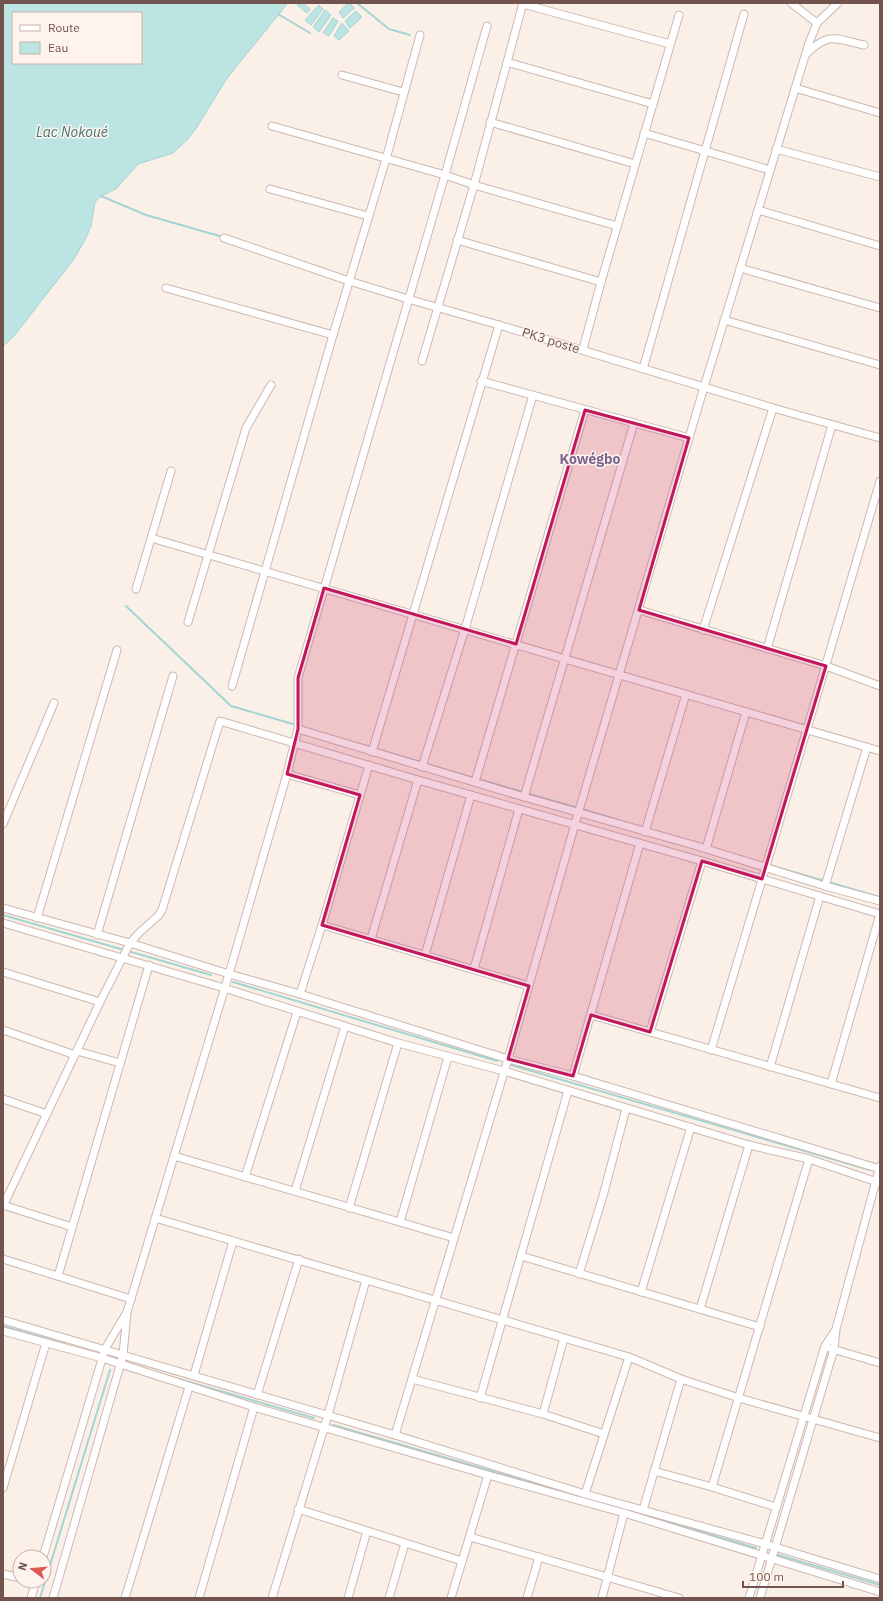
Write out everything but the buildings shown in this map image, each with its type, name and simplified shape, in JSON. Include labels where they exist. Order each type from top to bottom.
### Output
[{"type":"street","points":[[422,361],[474,185],[523,3],[670,44]]},
{"type":"street","points":[[791,3],[817,22]]},
{"type":"street","points":[[395,1435],[508,1059],[575,824],[580,812],[704,387],[795,88],[817,22],[838,3]]},
{"type":"street","points":[[643,368],[744,14]]},
{"type":"street","points":[[583,349],[617,226],[679,15]]},
{"type":"street","points":[[53,1598],[123,1355],[127,1312],[229,974],[287,774],[298,729],[298,678],[487,26]]},
{"type":"street","points":[[232,686],[333,335],[386,159],[403,92],[420,35]]},
{"type":"street","points":[[805,56],[818,43],[830,38],[864,46]]},
{"type":"street","points":[[507,62],[653,104]]},
{"type":"street","points":[[342,75],[403,92]]},
{"type":"street","points":[[795,88],[880,113]]},
{"type":"street","points":[[490,122],[635,164]]},
{"type":"street","points":[[272,126],[386,159],[445,174],[474,185],[617,226]]},
{"type":"street","points":[[644,133],[770,170]]},
{"type":"street","points":[[776,150],[880,178]]},
{"type":"street","points":[[270,189],[368,216]]},
{"type":"street","points":[[758,210],[880,246]]},
{"type":"street","name":"PK3 poste","points":[[224,238],[408,300],[500,324],[773,408],[880,438]]},
{"type":"street","points":[[457,240],[601,282]]},
{"type":"street","points":[[740,268],[880,308]]},
{"type":"street","points":[[166,288],[333,335]]},
{"type":"street","points":[[724,320],[880,365]]},
{"type":"street","points":[[372,752],[414,614],[481,381],[500,324]]},
{"type":"street","points":[[481,381],[689,438]]},
{"type":"street","points":[[188,622],[246,428],[270,385]]},
{"type":"street","points":[[422,766],[465,629],[533,395]]},
{"type":"street","points":[[703,630],[773,408]]},
{"type":"street","points":[[475,782],[586,410]]},
{"type":"street","points":[[524,797],[634,423]]},
{"type":"street","points":[[766,649],[832,425]]},
{"type":"street","points":[[136,589],[171,471]]},
{"type":"street","points":[[711,1050],[765,867],[808,730],[880,481]]},
{"type":"street","points":[[152,538],[880,751]]},
{"type":"street","points":[[639,610],[826,666],[880,686]]},
{"type":"street","points":[[37,918],[117,650]]},
{"type":"street","points":[[97,935],[172,676]]},
{"type":"street","points":[[644,832],[686,694]]},
{"type":"street","points":[[3,824],[54,703]]},
{"type":"street","points":[[706,849],[746,712]]},
{"type":"street","points":[[72,1227],[3,1206],[100,1002],[130,944],[140,932],[158,916],[166,902],[220,721],[880,914],[831,1084]]},
{"type":"street","points":[[298,729],[524,797],[697,846],[825,886],[880,901]]},
{"type":"street","points":[[825,886],[867,747]]},
{"type":"street","points":[[300,994],[369,765]]},
{"type":"street","points":[[287,774],[360,795]]},
{"type":"street","points":[[371,939],[418,780]]},
{"type":"street","points":[[425,956],[470,795]]},
{"type":"street","points":[[474,969],[519,809]]},
{"type":"street","points":[[573,1076],[640,843]]},
{"type":"street","points":[[693,859],[697,846]]},
{"type":"street","points":[[650,1032],[702,861]]},
{"type":"street","points":[[770,1067],[820,896]]},
{"type":"street","points":[[3,908],[300,994],[508,1059],[573,1076],[880,1167],[878,1182],[836,1329],[834,1349],[760,1598]]},
{"type":"street","points":[[3,923],[149,965],[398,1043],[504,1071],[749,1145],[809,1159],[878,1182]]},
{"type":"street","points":[[322,925],[529,986]]},
{"type":"street","points":[[58,1276],[149,965]]},
{"type":"street","points":[[3,972],[100,1002]]},
{"type":"street","points":[[245,1177],[297,1012]]},
{"type":"street","points":[[591,1015],[880,1098]]},
{"type":"street","points":[[294,1192],[345,1026]]},
{"type":"street","points":[[3,1030],[76,1053],[120,1063]]},
{"type":"street","points":[[349,1208],[398,1043]]},
{"type":"street","points":[[400,1222],[448,1057]]},
{"type":"street","points":[[480,1398],[568,1091]]},
{"type":"street","points":[[3,1099],[47,1114]]},
{"type":"street","points":[[579,1274],[603,1196],[626,1108]]},
{"type":"street","points":[[641,1292],[691,1127]]},
{"type":"street","points":[[700,1309],[749,1145]]},
{"type":"street","points":[[174,1156],[454,1238]]},
{"type":"street","points":[[712,1487],[809,1159]]},
{"type":"street","points":[[155,1218],[629,1357],[681,1379],[739,1398],[880,1438]]},
{"type":"street","points":[[194,1375],[233,1240]]},
{"type":"street","points":[[521,1256],[760,1327]]},
{"type":"street","points":[[3,1259],[131,1299]]},
{"type":"street","points":[[258,1394],[299,1259]]},
{"type":"street","points":[[272,1598],[328,1415],[366,1280]]},
{"type":"street","points":[[45,1549],[104,1349],[127,1312]]},
{"type":"street","points":[[3,1320],[258,1394],[586,1494],[765,1544],[880,1579]]},
{"type":"street","points":[[749,1598],[825,1346],[836,1329]]},
{"type":"street","points":[[3,1331],[102,1358],[254,1407],[624,1513],[880,1592]]},
{"type":"street","points":[[543,1414],[564,1338]]},
{"type":"street","points":[[3,1488],[46,1343]]},
{"type":"street","points":[[825,1346],[880,1363]]},
{"type":"street","points":[[586,1494],[629,1357]]},
{"type":"street","points":[[412,1379],[543,1414],[604,1434]]},
{"type":"street","points":[[643,1510],[681,1379]]},
{"type":"street","points":[[125,1598],[189,1387]]},
{"type":"street","points":[[199,1598],[254,1407]]},
{"type":"street","points":[[654,1471],[776,1507]]},
{"type":"street","points":[[451,1598],[488,1475]]},
{"type":"street","points":[[298,1509],[462,1561]]},
{"type":"street","points":[[602,1598],[624,1513]]},
{"type":"street","points":[[348,1598],[367,1531]]},
{"type":"street","points":[[470,1537],[676,1598]]},
{"type":"street","points":[[389,1598],[405,1543]]},
{"type":"street","points":[[527,1598],[539,1557]]},
{"type":"highlighted area","points":[[585,410],[689,438],[639,610],[826,666],[762,879],[702,861],[650,1032],[591,1015],[573,1076],[508,1059],[529,986],[322,925],[360,795],[287,774],[298,729],[298,678],[324,588],[516,644]]},
{"type":"water","name":"Lac Nokoué","points":[[3,3],[288,3],[228,77],[188,139],[173,153],[138,164],[116,189],[101,196],[95,202],[91,226],[74,259],[14,336],[3,346]]},
{"type":"water","points":[[299,3],[303,3],[310,9],[307,13],[297,5]]},
{"type":"water","points":[[348,3],[350,3],[354,8],[343,18],[339,12]]},
{"type":"water","points":[[319,5],[323,9],[311,25],[305,20]]},
{"type":"water","points":[[325,10],[331,15],[319,32],[313,27]]},
{"type":"water","points":[[356,11],[362,17],[350,28],[345,21]]},
{"type":"water","points":[[333,18],[338,21],[329,36],[323,33]]},
{"type":"water","points":[[342,23],[349,31],[339,40],[334,36]]},
{"type":"waterway","points":[[357,3],[389,29],[410,35]]},
{"type":"waterway","points":[[278,14],[310,33]]},
{"type":"waterway","points":[[101,196],[146,215],[223,237]]},
{"type":"waterway","points":[[126,606],[231,706],[293,724]]},
{"type":"waterway","points":[[357,743],[474,778]]},
{"type":"waterway","points":[[478,779],[578,808]]},
{"type":"waterway","points":[[582,809],[628,823]]},
{"type":"waterway","points":[[739,856],[880,897]]},
{"type":"waterway","points":[[3,915],[124,950]]},
{"type":"waterway","points":[[128,951],[211,975]]},
{"type":"waterway","points":[[233,982],[497,1061]]},
{"type":"waterway","points":[[511,1065],[870,1170]]},
{"type":"waterway","points":[[3,1326],[65,1344]]},
{"type":"waterway","points":[[40,1598],[110,1370]]},
{"type":"waterway","points":[[165,1375],[314,1418]]},
{"type":"waterway","points":[[333,1425],[619,1508]]},
{"type":"waterway","points":[[627,1510],[756,1548]]},
{"type":"waterway","points":[[775,1554],[880,1585]]},
{"type":"district","name":"Kowégbo","points":[[590,459]]}]
